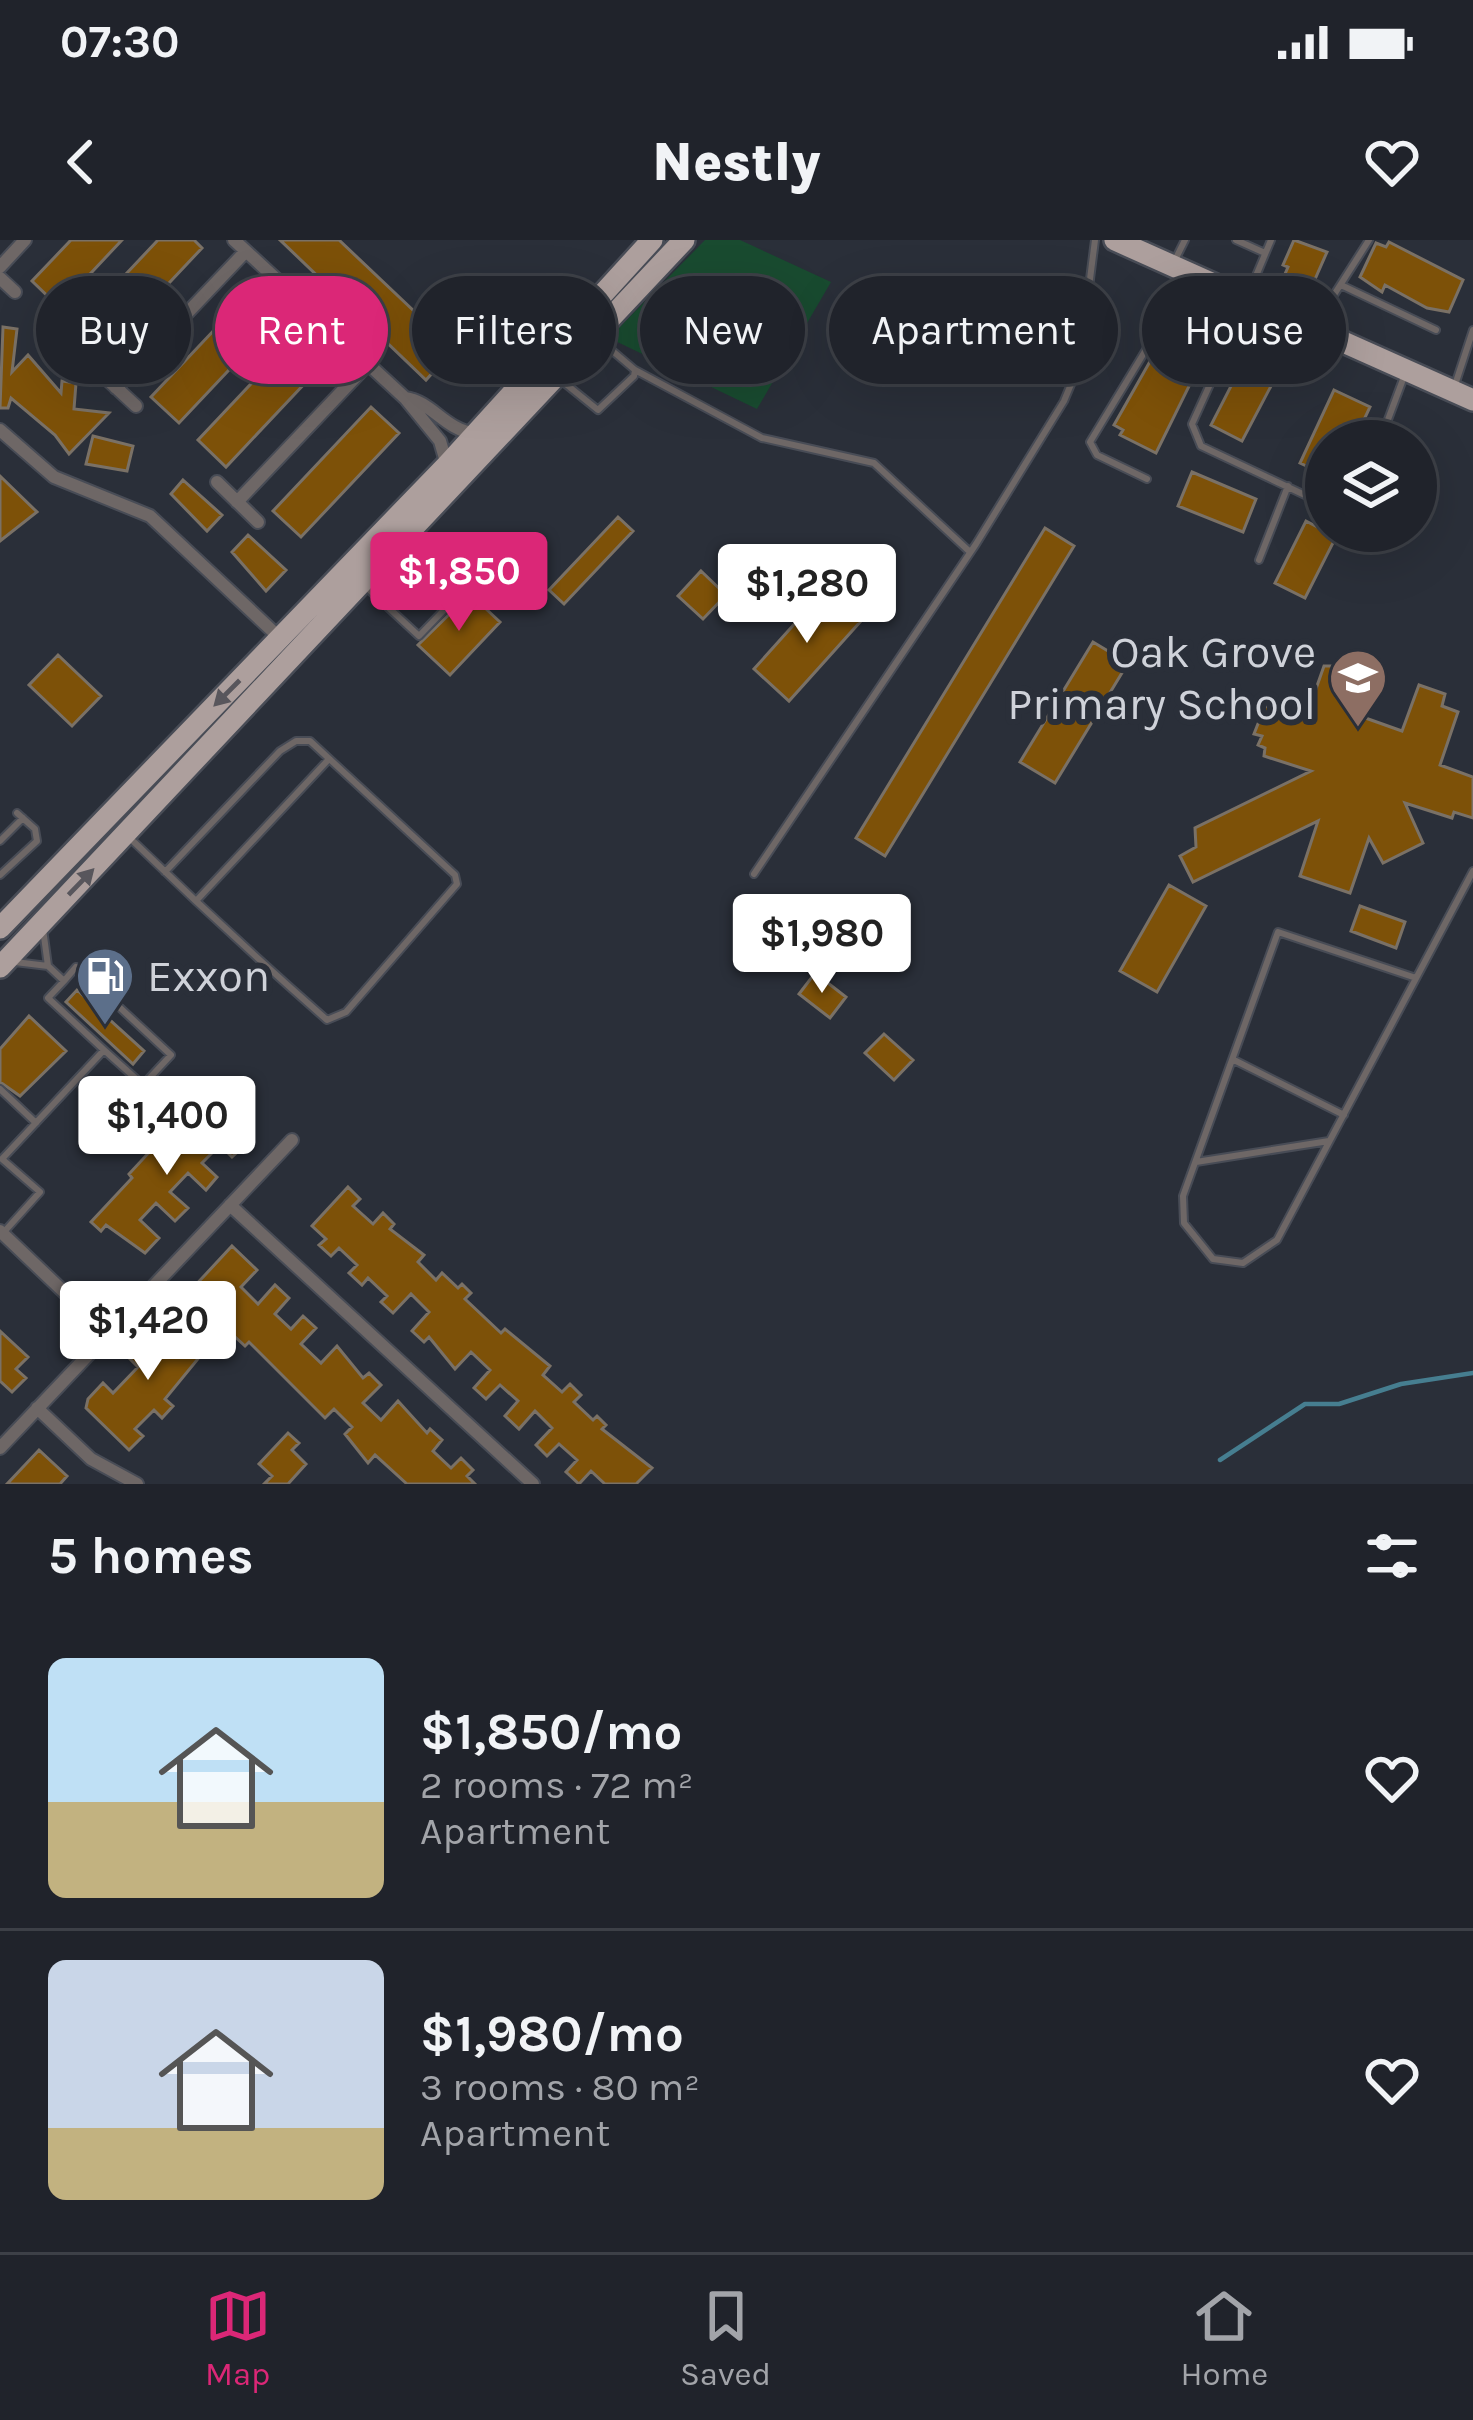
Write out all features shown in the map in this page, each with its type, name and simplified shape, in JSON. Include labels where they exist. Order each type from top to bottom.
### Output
[{"type":"main road","points":[[0,928],[447,465],[652,240]]},
{"type":"main road","points":[[616,311],[684,240]]},
{"type":"main road","points":[[1120,241],[1195,276]]},
{"type":"main road","points":[[1346,344],[1463,395]]},
{"type":"main road","points":[[3,964],[546,384]]},
{"type":"street","points":[[0,267],[25,240]]},
{"type":"street","points":[[234,240],[272,276]]},
{"type":"street","points":[[116,388],[246,251]]},
{"type":"street","points":[[0,278],[15,292]]},
{"type":"street","points":[[112,384],[136,406]]},
{"type":"street","points":[[237,502],[349,384]]},
{"type":"street","points":[[388,384],[405,398],[418,400],[438,427],[447,465]]},
{"type":"street","points":[[438,427],[476,434]]},
{"type":"street","points":[[0,430],[55,477],[150,516],[281,639]]},
{"type":"street","points":[[217,482],[258,522]]},
{"type":"street","points":[[0,1448],[292,1140]]},
{"type":"street","points":[[230,1205],[533,1484]]},
{"type":"street","points":[[1,1233],[108,1334]]},
{"type":"street","points":[[38,1408],[91,1459],[137,1484]]},
{"type":"lane","points":[[754,874],[970,552],[1064,401],[1078,365],[1095,240]]},
{"type":"lane","points":[[1147,479],[1096,455],[1090,442],[1182,270],[1185,240]]},
{"type":"lane","points":[[1236,240],[1265,253]]},
{"type":"lane","points":[[1256,276],[1271,240]]},
{"type":"lane","points":[[1346,277],[1369,240]]},
{"type":"lane","points":[[1346,287],[1436,329]]},
{"type":"lane","points":[[1463,395],[1473,330]]},
{"type":"lane","points":[[616,353],[635,370],[762,438],[874,463],[970,552]]},
{"type":"lane","points":[[564,384],[592,408],[602,410],[635,370]]},
{"type":"lane","points":[[1388,420],[1406,371]]},
{"type":"lane","points":[[1210,384],[1192,424],[1193,437],[1201,446],[1305,495]]},
{"type":"lane","points":[[1258,560],[1288,486]]},
{"type":"lane","points":[[360,582],[419,636],[470,583],[410,528]]},
{"type":"lane","points":[[126,835],[165,872],[196,901],[327,1020],[346,1012],[457,884],[455,875],[310,741],[296,741],[280,752],[165,872]]},
{"type":"lane","points":[[196,901],[329,759]]},
{"type":"lane","points":[[0,841],[20,816],[35,830],[37,841],[0,875]]},
{"type":"lane","points":[[1416,978],[1278,932],[1183,1196],[1184,1223],[1213,1258],[1243,1263],[1277,1240],[1473,871]]},
{"type":"lane","points":[[42,922],[48,966],[64,981]]},
{"type":"lane","points":[[3,964],[48,966]]},
{"type":"lane","points":[[76,967],[171,1055],[143,1085],[48,998],[64,981],[76,967]]},
{"type":"lane","points":[[1,1233],[40,1192],[1,1159],[104,1050]]},
{"type":"lane","points":[[1233,1059],[1344,1115]]},
{"type":"lane","points":[[0,1089],[36,1123]]},
{"type":"lane","points":[[1196,1162],[1330,1140]]},
{"type":"green space","points":[[705,240],[740,240],[829,281],[829,285],[805,327],[805,276],[670,276]]},
{"type":"green space","points":[[640,306],[640,353],[616,341],[616,331]]},
{"type":"green space","points":[[705,384],[772,384],[757,409]]},
{"type":"building","points":[[71,240],[122,240],[88,276],[37,276]]},
{"type":"building","points":[[158,240],[194,240],[202,248],[176,276],[124,276]]},
{"type":"building","points":[[280,240],[339,240],[377,276],[318,276]]},
{"type":"building","points":[[1294,240],[1327,252],[1316,276],[1290,276],[1283,265]]},
{"type":"building","points":[[1389,242],[1463,280],[1449,312],[1427,308],[1385,285],[1382,292],[1360,277],[1376,243],[1386,247]]},
{"type":"building","points":[[388,286],[412,309],[412,367],[388,344]]},
{"type":"building","points":[[3,327],[17,329],[12,372],[28,355],[36,364],[36,384],[53,384],[61,393],[62,384],[76,384],[74,409],[109,413],[69,454],[55,435],[11,398],[8,408],[0,408]]},
{"type":"building","points":[[215,329],[216,384],[179,423],[151,397],[163,384],[191,384],[191,355]]},
{"type":"building","points":[[1142,376],[1142,384],[1190,384],[1156,453],[1120,435],[1123,430],[1114,425]]},
{"type":"building","points":[[251,384],[304,384],[226,467],[198,440]]},
{"type":"building","points":[[1232,384],[1272,384],[1242,441],[1211,425]]},
{"type":"building","points":[[1334,390],[1370,407],[1364,420],[1320,420]]},
{"type":"building","points":[[371,407],[399,433],[301,537],[273,511]]},
{"type":"building","points":[[93,436],[133,446],[127,471],[86,464]]},
{"type":"building","points":[[1192,472],[1256,499],[1243,532],[1178,506]]},
{"type":"building","points":[[0,476],[37,512],[0,541]]},
{"type":"building","points":[[183,480],[222,515],[207,531],[171,494]]},
{"type":"building","points":[[618,517],[633,531],[564,604],[549,590]]},
{"type":"building","points":[[1305,523],[1305,552],[1328,552],[1305,598],[1275,583]]},
{"type":"building","points":[[1045,528],[1074,546],[885,856],[856,838]]},
{"type":"building","points":[[248,535],[286,570],[266,591],[232,552]]},
{"type":"building","points":[[701,571],[726,595],[703,619],[678,596]]},
{"type":"building","points":[[825,590],[860,622],[789,701],[754,669]]},
{"type":"building","points":[[470,594],[500,622],[450,675],[418,645]]},
{"type":"building","points":[[1093,642],[1128,663],[1055,783],[1020,762]]},
{"type":"building","points":[[58,655],[101,696],[72,726],[29,685]]},
{"type":"building","points":[[1345,660],[1372,669],[1357,715],[1402,731],[1419,685],[1445,694],[1442,706],[1458,712],[1440,765],[1473,777],[1473,818],[1454,812],[1452,818],[1405,803],[1423,843],[1383,863],[1369,838],[1350,893],[1300,876],[1318,821],[1193,882],[1180,856],[1196,847],[1195,828],[1311,771],[1264,756],[1265,748],[1258,745],[1262,736],[1254,734],[1265,706],[1305,720],[1324,666],[1343,666]]},
{"type":"building","points":[[1169,885],[1206,906],[1157,992],[1120,971]]},
{"type":"building","points":[[1360,906],[1405,922],[1396,948],[1351,931]]},
{"type":"building","points":[[815,973],[846,997],[830,1018],[799,994]]},
{"type":"building","name":"Exxon","points":[[77,990],[144,1051],[133,1064],[66,1002]]},
{"type":"building","points":[[29,1016],[66,1051],[20,1096],[0,1082],[0,1049]]},
{"type":"building","points":[[884,1034],[913,1060],[894,1080],[865,1053]]},
{"type":"building","points":[[207,1108],[245,1145],[232,1157],[220,1145],[202,1163],[217,1177],[206,1190],[188,1173],[170,1192],[188,1208],[175,1221],[156,1203],[140,1220],[159,1238],[145,1253],[106,1225],[101,1231],[91,1222],[154,1147],[161,1153],[193,1109],[200,1115]]},
{"type":"building","points":[[348,1187],[360,1199],[353,1206],[373,1224],[383,1213],[394,1224],[390,1229],[424,1255],[418,1262],[436,1280],[442,1273],[458,1288],[462,1284],[471,1293],[465,1299],[501,1333],[505,1329],[550,1366],[543,1375],[562,1392],[570,1384],[581,1395],[574,1402],[593,1420],[597,1416],[606,1425],[602,1429],[652,1468],[636,1484],[605,1484],[591,1471],[579,1484],[566,1472],[577,1460],[559,1444],[547,1456],[536,1445],[552,1428],[535,1411],[519,1429],[505,1416],[518,1401],[500,1385],[486,1399],[474,1388],[490,1370],[471,1352],[455,1369],[429,1337],[424,1342],[412,1331],[429,1312],[411,1294],[393,1313],[381,1302],[387,1296],[368,1278],[362,1285],[349,1273],[357,1265],[339,1248],[331,1256],[319,1245],[326,1239],[312,1226]]},
{"type":"building","points":[[232,1246],[257,1270],[241,1287],[258,1304],[275,1285],[289,1298],[275,1314],[291,1329],[303,1316],[316,1328],[301,1344],[321,1363],[337,1346],[363,1378],[369,1373],[381,1385],[363,1403],[381,1420],[398,1401],[427,1433],[430,1429],[442,1440],[433,1451],[451,1468],[461,1458],[473,1470],[467,1476],[475,1484],[407,1484],[375,1455],[368,1463],[345,1434],[352,1427],[334,1409],[325,1418],[249,1342],[245,1346],[220,1323],[232,1310],[212,1290],[202,1301],[191,1290]]},
{"type":"building","points":[[174,1309],[211,1343],[165,1399],[173,1406],[162,1418],[154,1410],[135,1429],[143,1436],[129,1450],[86,1408],[88,1399],[103,1383],[113,1393],[138,1367],[128,1357],[137,1347],[152,1362],[176,1336],[161,1322]]},
{"type":"building","points":[[0,1331],[28,1357],[16,1369],[26,1378],[12,1392],[0,1381]]},
{"type":"building","points":[[288,1433],[299,1443],[292,1450],[306,1464],[288,1484],[264,1484],[272,1476],[259,1464]]},
{"type":"building","points":[[39,1450],[67,1476],[60,1484],[7,1484]]},
{"type":"waterway","points":[[1220,1460],[1305,1404],[1339,1404],[1401,1384],[1473,1373]]},
{"type":"place","name":"Oak Grove Primary School","points":[[1358,729]]},
{"type":"place","name":"Exxon","points":[[105,1027]]}]
